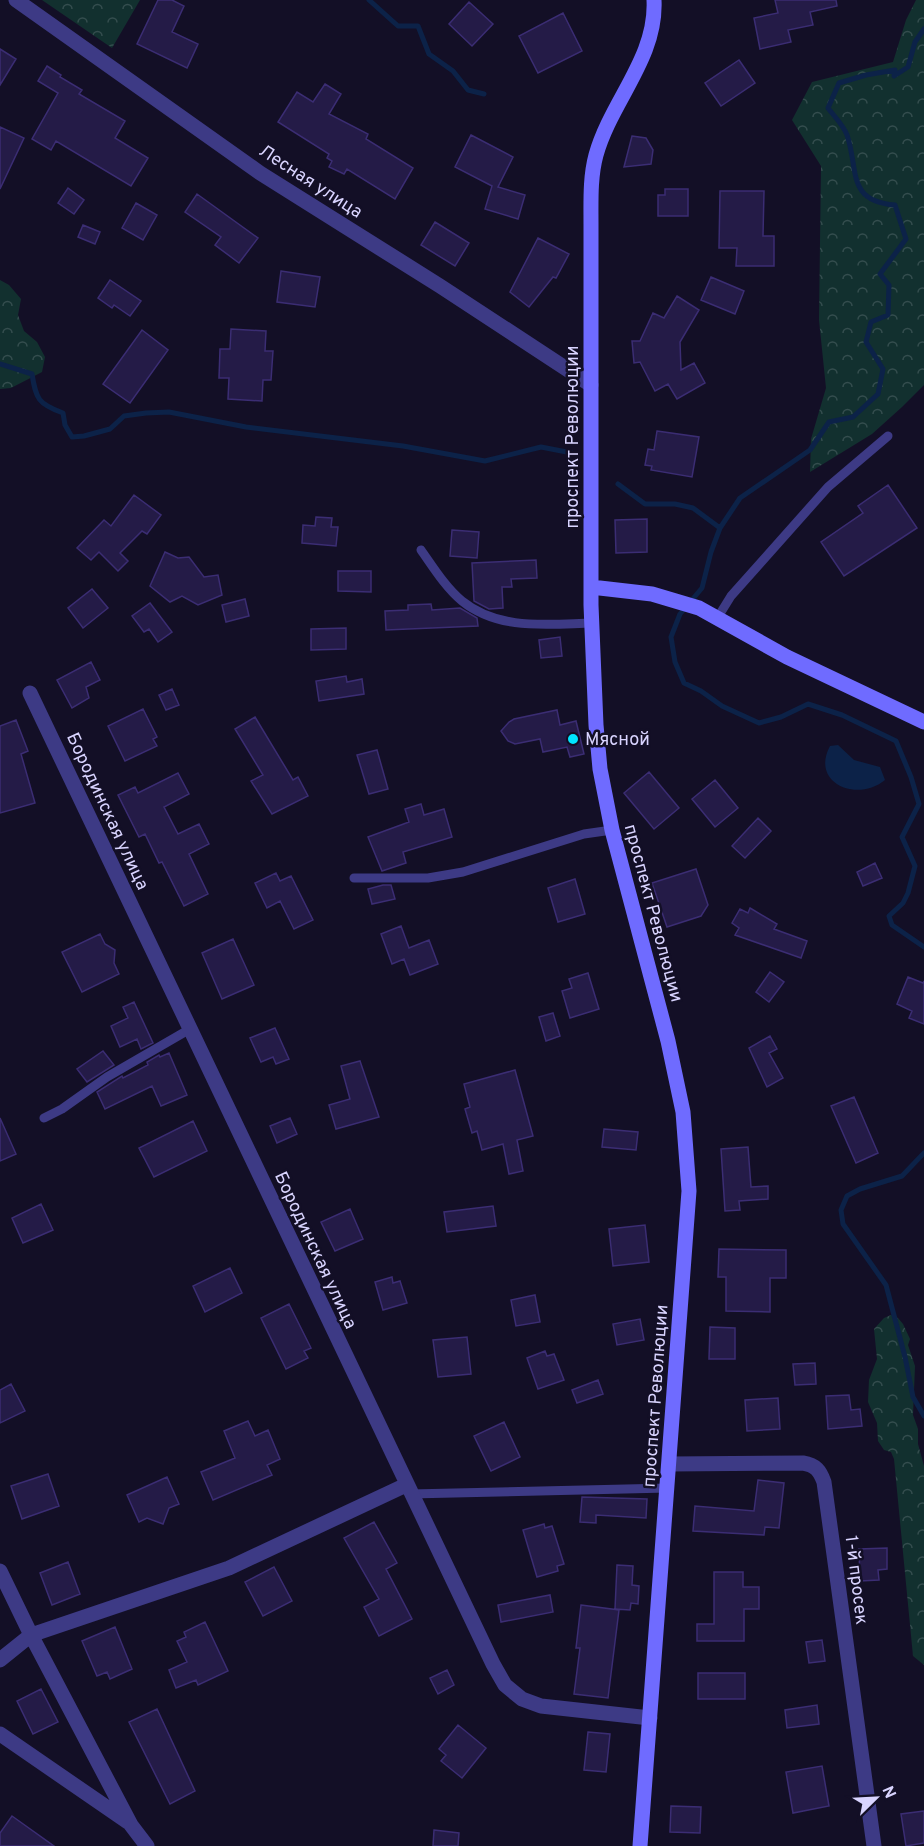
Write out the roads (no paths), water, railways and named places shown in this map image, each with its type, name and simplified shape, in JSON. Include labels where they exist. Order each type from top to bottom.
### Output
[{"type":"street","name":"Лесная улица","points":[[16,0],[260,173],[440,286],[591,385]]},
{"type":"street","name":"проспект Революции","points":[[640,1846],[689,1191],[683,1112],[668,1041],[612,830],[600,769],[591,587],[591,224],[592,184],[596,155],[608,125],[648,45],[654,23],[654,0]]},
{"type":"street","points":[[591,587],[626,590],[669,598],[699,608],[787,657],[924,722]]},
{"type":"street","name":"Бородинская улица","points":[[30,693],[408,1490],[493,1664],[506,1685],[522,1699],[541,1706],[650,1718]]},
{"type":"street","name":"1-й просек","points":[[670,1464],[804,1463],[812,1464],[820,1471],[824,1482],[874,1846]]},
{"type":"street","points":[[0,1660],[31,1635],[229,1568],[408,1490]]},
{"type":"street","points":[[0,1571],[131,1825],[147,1846]]},
{"type":"street","points":[[0,1734],[131,1825]]},
{"type":"lane","points":[[718,617],[731,596],[828,487],[888,436]]},
{"type":"lane","points":[[421,550],[460,600],[480,614],[505,622],[529,624],[592,623]]},
{"type":"lane","points":[[354,878],[428,878],[463,872],[584,834],[612,830]]},
{"type":"lane","points":[[44,1118],[62,1109],[107,1077],[190,1029]]},
{"type":"lane","points":[[408,1490],[668,1488]]},
{"type":"water","points":[[838,745],[854,760],[880,767],[885,780],[874,787],[862,790],[840,786],[831,779],[826,770],[825,759],[830,746]]},
{"type":"waterway","points":[[369,0],[398,26],[418,26],[429,54],[453,71],[468,90],[484,94]]},
{"type":"waterway","points":[[924,29],[915,42],[908,67],[894,76],[895,70],[839,83],[828,108],[847,135],[857,182],[861,190],[879,202],[895,205],[906,239],[880,274],[889,285],[888,315],[871,322],[866,342],[883,369],[878,394],[853,417],[829,422],[810,450],[740,498],[720,528],[702,588],[680,614],[671,637],[675,662],[684,683],[701,691],[722,706],[759,723],[781,717],[808,704],[842,715],[896,741],[919,804],[902,837],[915,866],[908,893],[903,903],[889,916],[892,925],[924,947]]},
{"type":"waterway","points":[[0,364],[32,374],[40,400],[48,407],[63,413],[65,425],[72,437],[110,429],[124,416],[169,412],[246,427],[403,446],[485,461],[541,447],[572,453]]},
{"type":"waterway","points":[[618,484],[645,504],[675,504],[693,508],[720,528]]},
{"type":"waterway","points":[[924,1153],[902,1176],[860,1189],[847,1196],[841,1210],[843,1224],[886,1285],[913,1397],[924,1416]]},
{"type":"place","name":"Мясной","points":[[573,739]]}]
